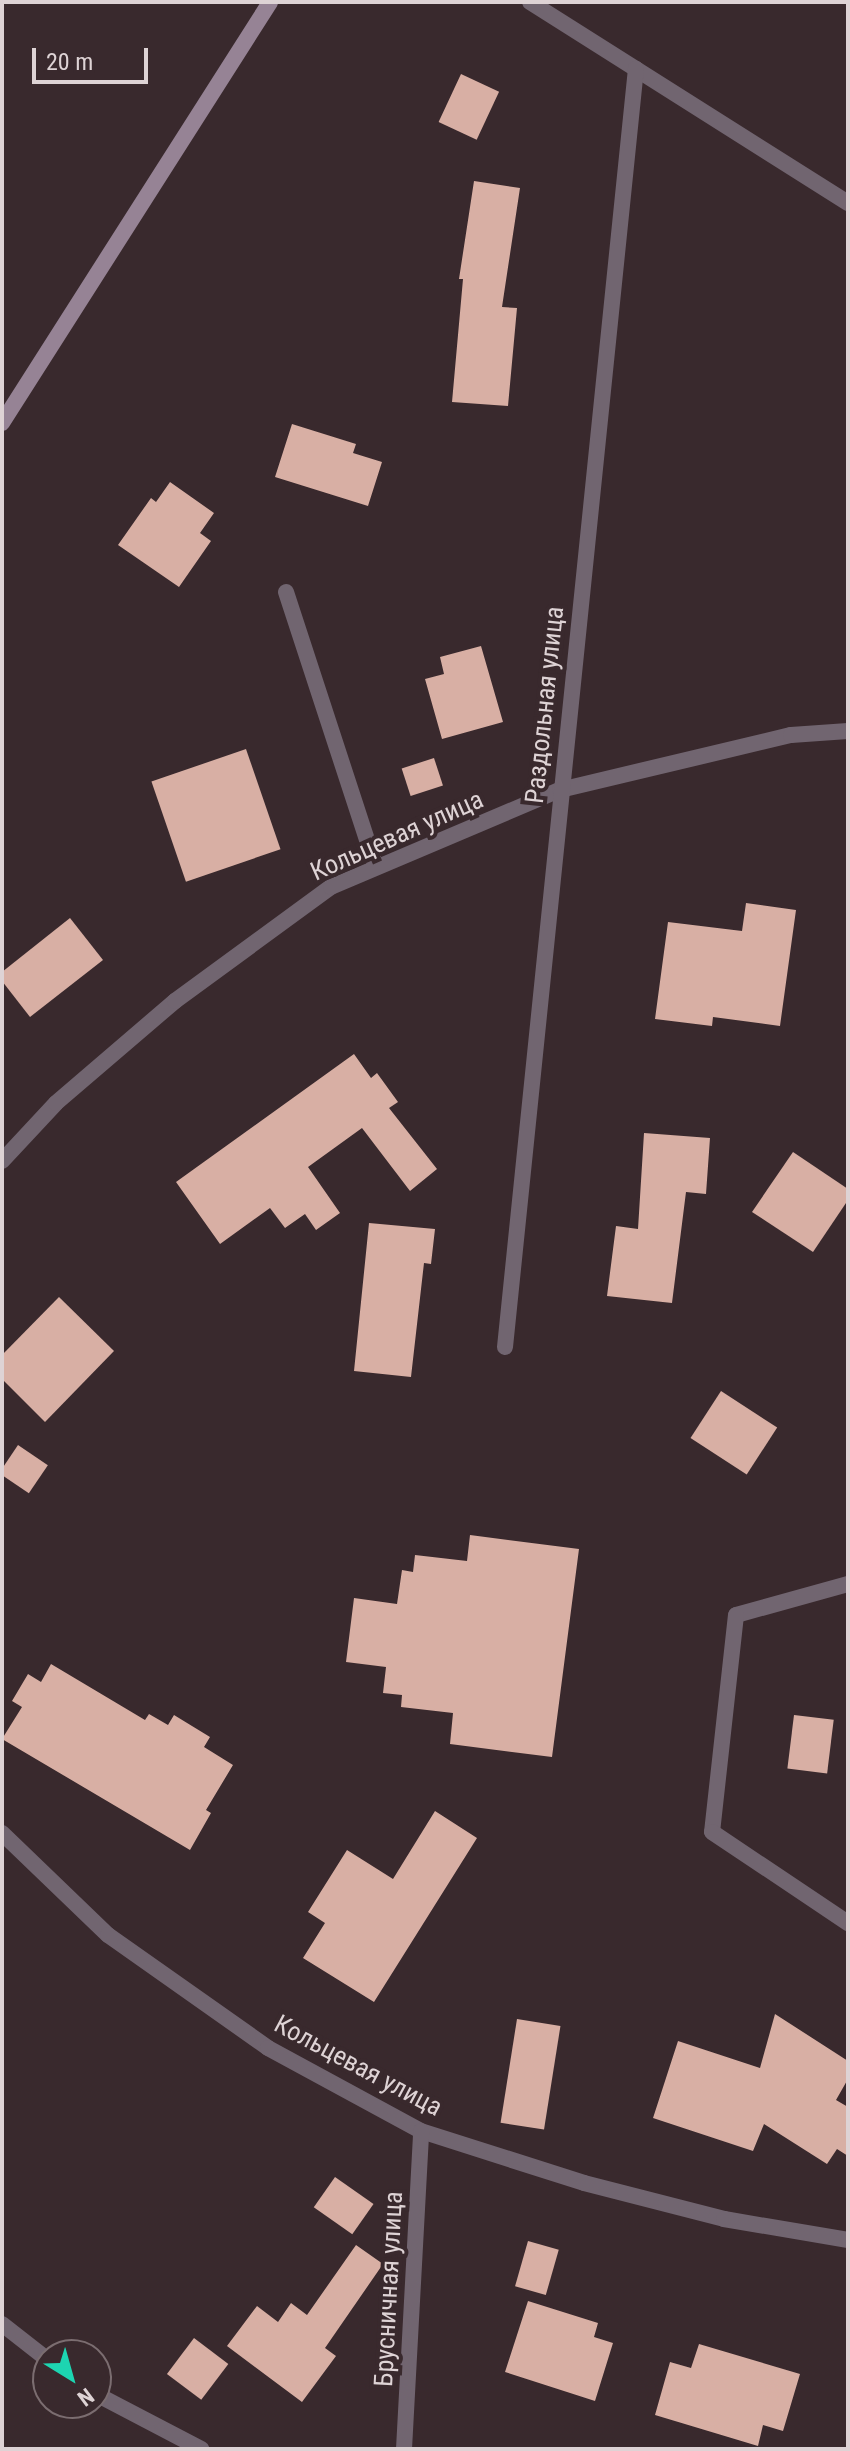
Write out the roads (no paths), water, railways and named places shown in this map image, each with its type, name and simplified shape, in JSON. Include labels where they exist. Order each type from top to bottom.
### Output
[{"type":"street","points":[[2,423],[270,2]]},
{"type":"street","points":[[530,2],[848,203]]},
{"type":"street","name":"Раздольная улица","points":[[505,1347],[636,69]]},
{"type":"street","points":[[286,592],[376,867]]},
{"type":"street","name":"Кольцевая улица","points":[[2,1161],[56,1103],[175,1001],[331,887],[560,790],[791,735],[848,731]]},
{"type":"street","points":[[848,1584],[736,1615],[712,1832],[848,1923]]},
{"type":"street","name":"Кольцевая улица","points":[[2,1833],[120,1943],[268,2048],[421,2131],[598,2187],[724,2219],[848,2240]]},
{"type":"street","name":"Брусничная улица","points":[[404,2449],[421,2131]]},
{"type":"street","points":[[2,2324],[32,2347]]},
{"type":"street","points":[[112,2402],[201,2449]]}]
